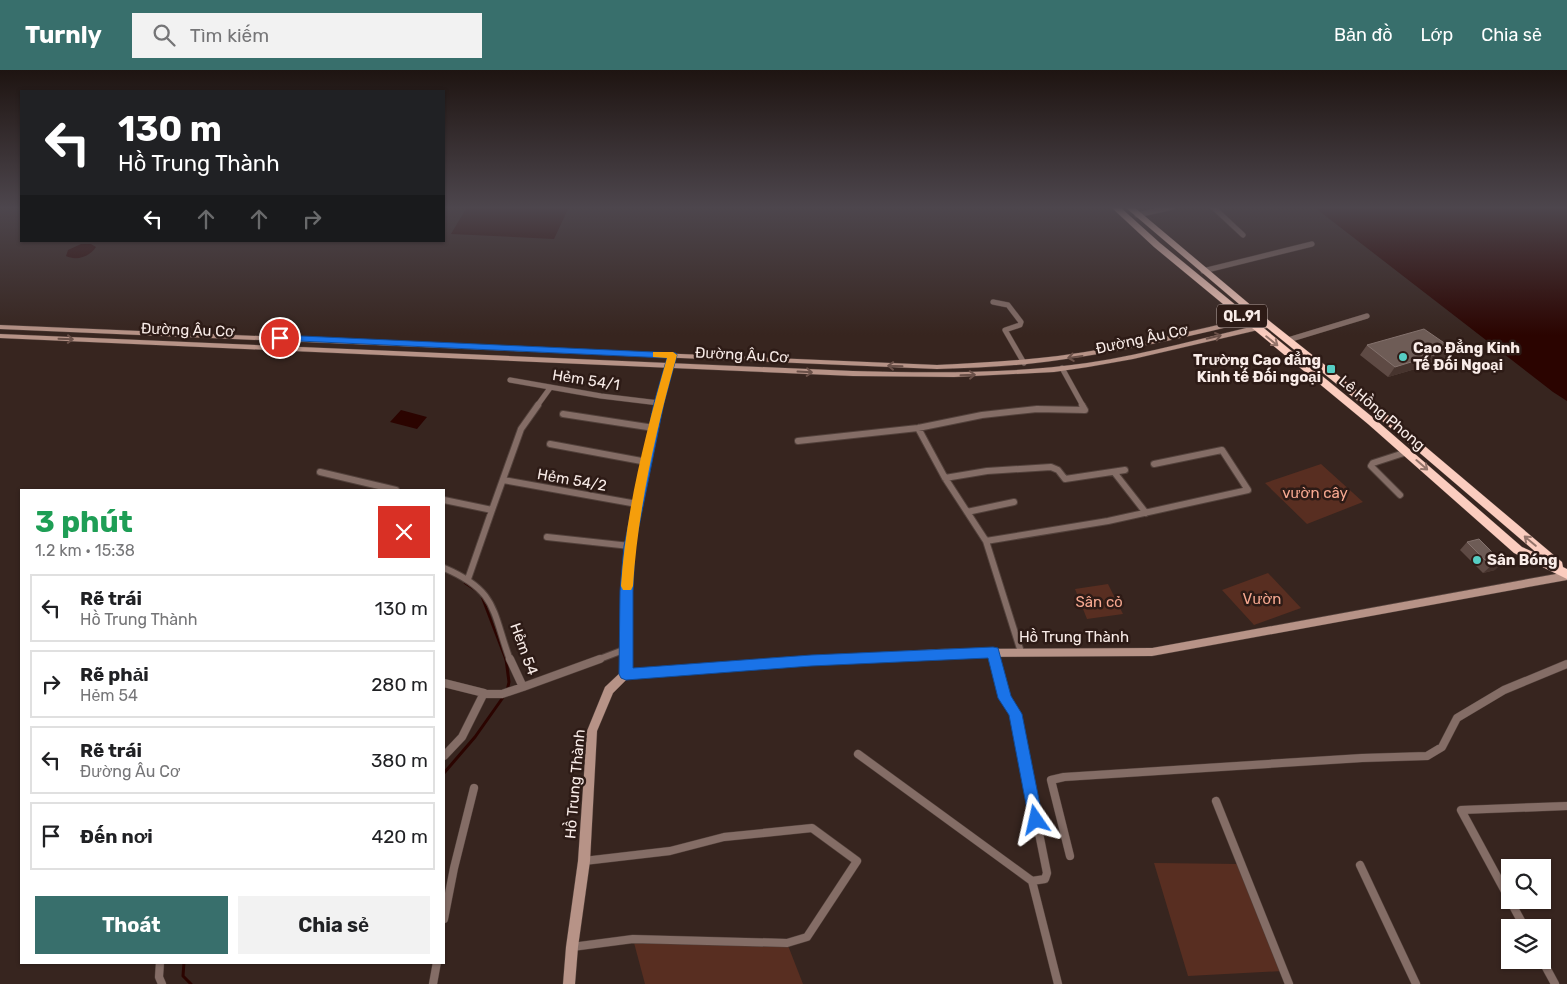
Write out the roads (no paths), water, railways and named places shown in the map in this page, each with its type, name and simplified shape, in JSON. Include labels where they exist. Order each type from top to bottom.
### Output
[{"type":"highway","name":"Lê Hồng Phong","points":[[1163,250],[1372,422],[1518,550],[1567,574]]},
{"type":"highway","name":"Lê Hồng Phong","points":[[1178,250],[1384,417],[1567,574]]},
{"type":"highway","points":[[1372,422],[1384,417]]},
{"type":"street","points":[[1203,271],[1289,250]]},
{"type":"street","points":[[993,302],[1008,305],[1021,322],[1020,326],[1005,330],[1024,363]]},
{"type":"street","points":[[1288,340],[1367,316]]},
{"type":"street","name":"Đường Âu Cơ","points":[[0,327],[954,367],[1024,363],[1105,352],[1259,317]]},
{"type":"street","name":"Đường Âu Cơ","points":[[0,336],[854,374],[968,375],[1062,368],[1110,361],[1269,325]]},
{"type":"street","points":[[37,338],[46,328]]},
{"type":"street","points":[[626,674],[626,591],[630,546],[659,403],[673,355]]},
{"type":"street","points":[[854,364],[854,374]]},
{"type":"street","points":[[798,440],[918,428],[982,416],[1037,410],[1085,410],[1062,368]]},
{"type":"street","name":"Hẻm 54/1","points":[[510,380],[550,388],[659,403]]},
{"type":"street","points":[[468,578],[521,429],[550,388]]},
{"type":"street","points":[[563,414],[654,428]]},
{"type":"street","points":[[918,428],[945,478],[986,541],[1022,652]]},
{"type":"street","points":[[550,444],[647,462]]},
{"type":"street","points":[[986,541],[1108,521],[1248,490],[1222,450],[1154,464]]},
{"type":"street","points":[[1400,495],[1371,466],[1373,463],[1407,452]]},
{"type":"street","points":[[945,478],[987,471],[1051,467],[1058,470],[1065,479],[1125,470]]},
{"type":"street","points":[[320,472],[382,489]]},
{"type":"street","points":[[1114,472],[1146,513]]},
{"type":"street","name":"Hẻm 54/2","points":[[503,480],[637,504]]},
{"type":"street","points":[[445,500],[492,510]]},
{"type":"street","points":[[967,512],[1014,502]]},
{"type":"street","points":[[547,537],[630,546]]},
{"type":"street","name":"Hẻm 54","points":[[445,568],[468,578],[490,601],[497,615],[508,653],[523,687],[626,649]]},
{"type":"street","name":"Hồ Trung Thành","points":[[569,984],[572,947],[584,861],[592,731],[609,690],[626,674],[786,662],[993,652],[1152,652],[1567,574]]},
{"type":"street","points":[[993,652],[1005,698],[1015,714],[1047,873],[1045,878],[1032,881]]},
{"type":"street","points":[[1070,856],[1051,780],[1064,777],[1427,756],[1442,748],[1457,718],[1504,690],[1567,664]]},
{"type":"street","points":[[445,683],[483,692],[484,694],[505,693],[523,687]]},
{"type":"street","points":[[445,755],[459,742],[484,694]]},
{"type":"street","points":[[858,754],[1032,881],[1058,984]]},
{"type":"street","points":[[445,914],[454,868],[474,788]]},
{"type":"street","points":[[1216,801],[1289,984]]},
{"type":"street","points":[[1520,919],[1460,810],[1567,806]]},
{"type":"street","points":[[572,947],[633,939],[787,943],[807,937],[857,861],[812,828],[724,836],[670,851],[584,861]]},
{"type":"street","points":[[1360,865],[1416,984]]},
{"type":"street","points":[[160,964],[159,977],[162,984]]},
{"type":"street","points":[[433,984],[436,964]]},
{"type":"street","points":[[1547,969],[1555,984]]},
{"type":"waterway","points":[[465,583],[477,591]]},
{"type":"waterway","points":[[482,597],[506,660]]},
{"type":"waterway","points":[[506,659],[509,682],[507,691]]},
{"type":"waterway","points":[[445,772],[475,737],[504,696]]},
{"type":"waterway","points":[[184,964],[183,976],[191,984]]},
{"type":"place","name":"Cao Đẳng Kinh Tế Đối Ngoại","points":[[1403,357]]},
{"type":"place","name":"Trường Cao đẳng Kinh tế Đối ngoại","points":[[1331,369]]},
{"type":"place","name":"Sân Bóng","points":[[1477,560]]},
{"type":"park label","name":"vườn cây","points":[[1315,493]]},
{"type":"park label","name":"Vườn","points":[[1262,599]]},
{"type":"park label","name":"Sân cỏ","points":[[1099,602]]}]
